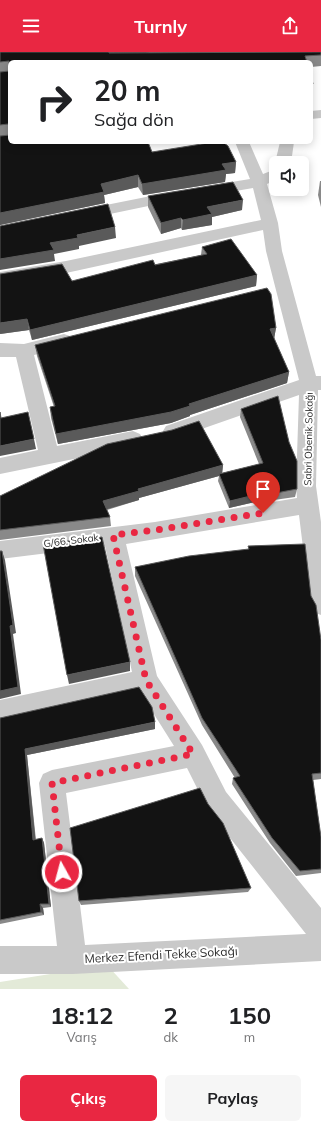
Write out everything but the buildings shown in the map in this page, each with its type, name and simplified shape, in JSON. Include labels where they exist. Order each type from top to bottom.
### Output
[{"type":"street","name":"Sabri Obenik Sokağı","points":[[243,144],[258,182],[270,223],[274,251],[275,288],[315,384],[306,486],[321,605]]},
{"type":"street","points":[[284,156],[287,144]]},
{"type":"street","points":[[66,218],[139,202],[258,182],[269,177]]},
{"type":"street","points":[[0,278],[66,267],[270,223]]},
{"type":"street","points":[[0,350],[24,351],[76,338]]},
{"type":"street","points":[[24,351],[50,457]]},
{"type":"street","points":[[0,466],[172,432],[315,384]]},
{"type":"street","name":"G/66. Sokak","points":[[0,550],[156,530],[309,505]]},
{"type":"street","points":[[113,535],[146,680],[193,754],[218,801],[321,930]]},
{"type":"street","points":[[0,712],[146,680]]},
{"type":"street","points":[[73,960],[52,783],[193,754]]},
{"type":"street","name":"Merkez Efendi Tekke Sokağı","points":[[0,960],[73,960],[321,947]]},
{"type":"green space","points":[[107,965],[129,989],[0,989],[0,982]]},
{"type":"route","points":[[62,872],[52,783],[193,754],[146,680],[113,535],[156,530],[263,513]]}]
